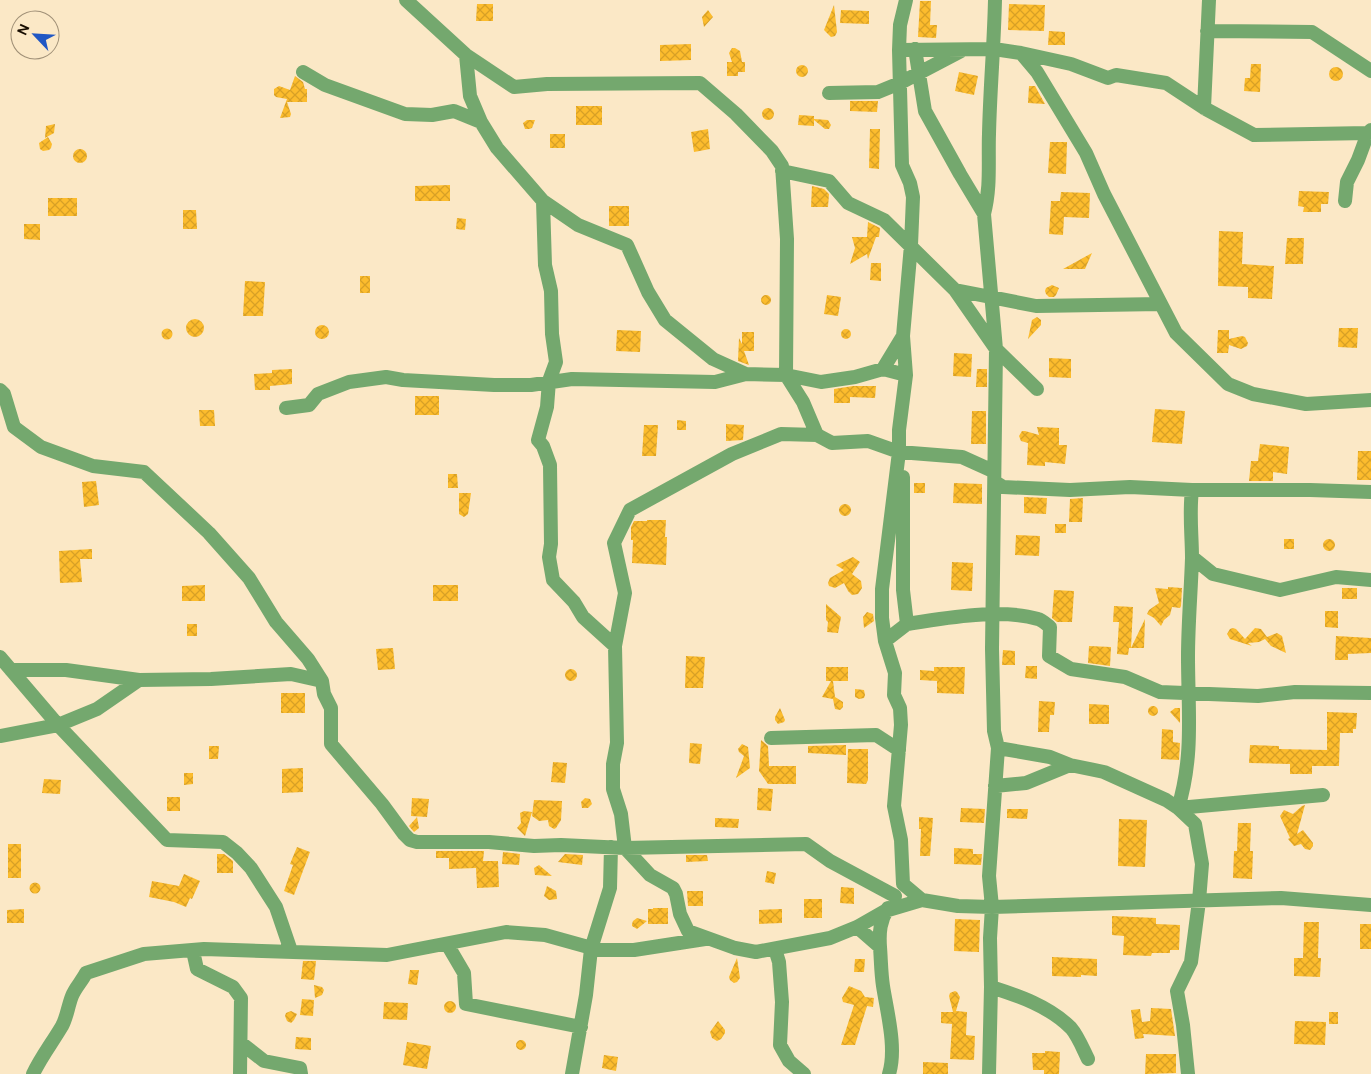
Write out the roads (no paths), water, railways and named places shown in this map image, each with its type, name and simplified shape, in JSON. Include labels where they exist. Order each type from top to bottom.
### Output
[{"type":"street","points":[[406,0],[466,55],[514,87],[547,84],[700,83],[736,114],[772,151],[782,166],[787,239],[786,375],[803,402],[818,435]]},
{"type":"street","points":[[906,0],[900,25],[899,50],[902,165],[910,183],[913,197],[903,336],[906,375],[898,430],[903,476],[903,590],[907,624]]},
{"type":"street","points":[[989,1074],[992,907],[989,876],[998,748],[994,731],[992,614],[996,349],[984,214],[989,194],[989,134],[995,0]]},
{"type":"street","points":[[1204,108],[1209,0]]},
{"type":"street","points":[[1207,31],[1312,32],[1371,71]]},
{"type":"street","points":[[899,50],[994,49],[1070,64],[1108,78],[1116,75],[1166,83],[1204,108],[1254,135],[1370,131],[1347,182],[1345,201]]},
{"type":"street","points":[[915,50],[925,111],[984,214]]},
{"type":"street","points":[[829,93],[878,92],[900,83],[963,50]]},
{"type":"street","points":[[1021,53],[1037,72],[1086,153],[1104,194],[1176,333],[1228,384],[1253,394],[1306,404],[1371,400]]},
{"type":"street","points":[[466,55],[470,96],[481,122],[497,148],[543,201],[578,225],[627,245],[648,292],[665,320],[713,359],[746,374]]},
{"type":"street","points":[[303,72],[325,86],[405,114],[432,115],[454,112],[481,122]]},
{"type":"street","points":[[782,172],[830,181],[848,203],[884,220],[955,290],[996,349],[1036,389]]},
{"type":"street","points":[[543,201],[545,265],[552,292],[552,334],[556,362],[548,381],[547,407],[538,440],[543,446],[550,465],[551,476],[552,544],[548,556],[554,580],[574,602],[583,617],[615,646]]},
{"type":"street","points":[[955,290],[1036,306],[1161,304]]},
{"type":"street","points":[[883,369],[903,336]]},
{"type":"street","points":[[286,408],[310,405],[318,394],[349,382],[386,377],[403,380],[494,385],[532,385],[548,381],[572,379],[715,382],[746,374],[786,375],[821,382],[855,377],[883,369],[906,375]]},
{"type":"street","points":[[0,390],[4,394],[14,427],[41,447],[93,466],[144,472],[209,533],[249,578],[276,622],[308,658],[322,682],[324,694],[331,708],[331,744],[410,840],[417,842],[489,842],[534,846],[618,848],[806,844],[830,862],[895,896]]},
{"type":"street","points":[[572,1074],[581,1027],[591,949],[610,888],[618,848],[621,814],[613,788],[613,764],[617,743],[615,646],[625,593],[614,543],[630,510],[732,454],[781,434],[818,435],[832,443],[868,441],[899,452],[962,457],[994,477],[1003,486],[1060,489],[1130,487],[1192,490],[1371,492]]},
{"type":"street","points":[[889,1074],[892,1064],[879,932],[886,911],[904,884],[901,840],[894,806],[894,788],[901,724],[900,708],[894,695],[895,673],[885,641],[882,618],[882,589],[899,452]]},
{"type":"street","points":[[1178,808],[1185,784],[1190,749],[1188,656],[1192,557],[1190,502],[1192,490]]},
{"type":"street","points":[[1192,557],[1213,574],[1280,590],[1336,577],[1371,580]]},
{"type":"street","points":[[885,641],[907,624],[942,618],[992,614],[1020,616],[1039,619],[1050,627],[1049,656],[1071,669],[1125,677],[1160,692],[1258,696],[1295,692],[1371,693]]},
{"type":"street","points":[[0,656],[58,725],[167,840],[223,842],[237,853],[251,868],[276,907],[291,951]]},
{"type":"street","points":[[11,670],[66,670],[139,680],[211,679],[291,674],[322,682]]},
{"type":"street","points":[[0,736],[58,725],[97,709],[139,680]]},
{"type":"street","points":[[772,738],[876,735],[899,750]]},
{"type":"street","points":[[998,748],[1050,757],[1070,765],[1104,772],[1137,786],[1178,808],[1195,824],[1202,864],[1199,901],[1190,962],[1177,991],[1188,1074]]},
{"type":"street","points":[[995,786],[1026,783],[1070,765]]},
{"type":"street","points":[[1178,808],[1323,795]]},
{"type":"street","points":[[618,848],[650,875],[672,888],[676,894],[680,914],[688,931],[735,948],[756,952],[830,938],[886,911],[922,900],[958,906],[992,907],[1281,898],[1371,904]]},
{"type":"street","points":[[904,884],[922,900]]},
{"type":"street","points":[[857,926],[880,947]]},
{"type":"street","points":[[33,1074],[40,1058],[53,1042],[63,1023],[72,994],[80,985],[86,973],[144,954],[204,949],[387,955],[506,932],[545,935],[591,949],[634,950],[706,938]]},
{"type":"street","points":[[447,944],[464,973],[466,1004],[581,1027]]},
{"type":"street","points":[[775,949],[779,962],[782,1002],[780,1045],[788,1061],[804,1074]]},
{"type":"street","points":[[193,951],[197,969],[233,987],[241,998],[240,1074]]},
{"type":"street","points":[[991,987],[1026,998],[1051,1012],[1072,1029],[1088,1059]]},
{"type":"street","points":[[240,1043],[264,1061],[300,1068],[301,1074]]}]
